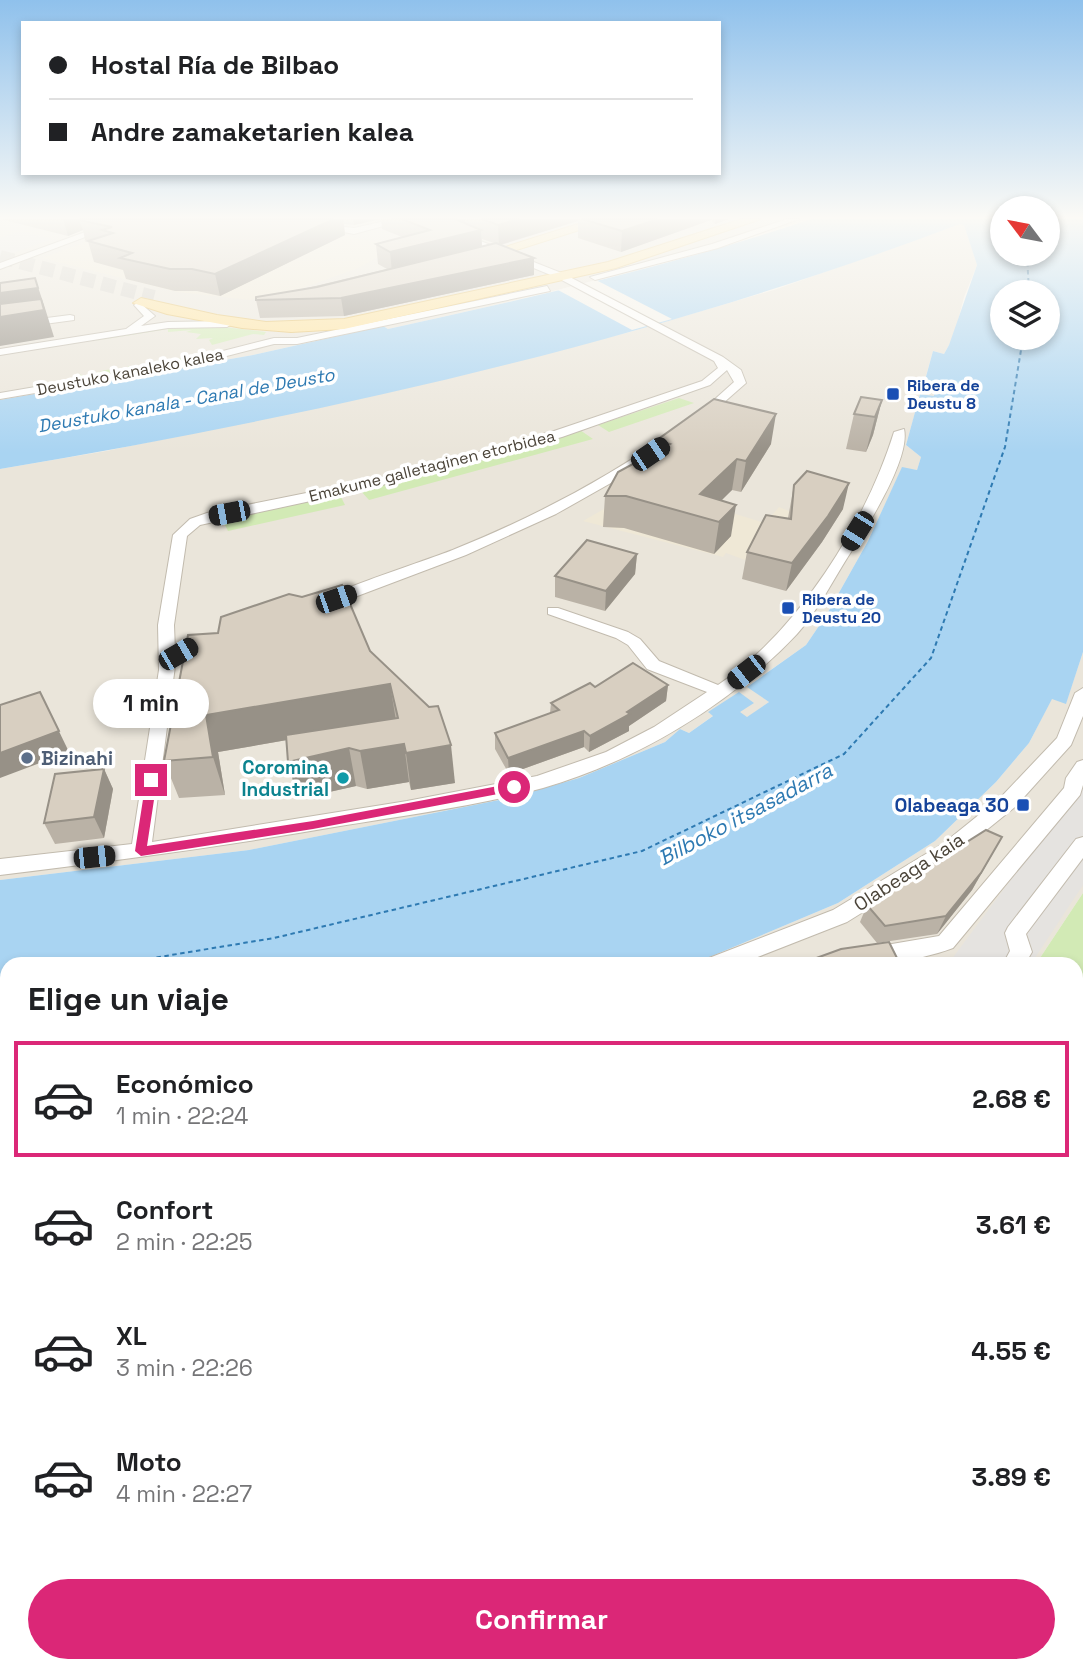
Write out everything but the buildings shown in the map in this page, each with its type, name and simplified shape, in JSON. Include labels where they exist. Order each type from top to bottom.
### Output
[{"type":"main road","points":[[145,302],[227,324],[283,329],[344,324],[466,297]]},
{"type":"main road","points":[[145,302],[244,308]]},
{"type":"street","name":"Deustuko kanaleko kalea","points":[[0,396],[176,366],[274,341],[297,341],[511,297]]},
{"type":"street","points":[[310,608],[416,571],[557,508],[631,467],[701,417],[740,383],[737,372],[719,359],[601,297]]},
{"type":"street","points":[[117,333],[136,326],[150,316],[145,302]]},
{"type":"street","points":[[0,327],[70,317]]},
{"type":"street","points":[[0,352],[168,325],[227,324]]},
{"type":"street","name":"Emakume galletaginen etorbidea","points":[[166,625],[180,535],[195,522],[471,458],[558,434],[713,379],[723,368],[719,359]]},
{"type":"street","name":"Emakume galletaginen etorbidea","points":[[665,396],[696,399],[701,405],[701,417]]},
{"type":"street","points":[[0,867],[141,851],[313,825],[540,782],[612,756],[660,731],[719,691],[770,652],[807,612],[878,495],[900,432]]},
{"type":"street","points":[[553,611],[622,635],[634,642],[653,665],[719,691]]},
{"type":"street","points":[[141,851],[167,664],[166,625]]},
{"type":"street","points":[[166,625],[179,640],[192,646]]},
{"type":"street","points":[[167,664],[192,646],[224,636]]},
{"type":"street","name":"Olabeaga kaia","points":[[735,957],[839,916],[951,849],[1008,802],[1074,738],[1073,718],[1083,693]]},
{"type":"street","points":[[871,957],[927,948],[946,942],[1073,790],[1075,778],[1083,766]]},
{"type":"street","points":[[1018,957],[1021,952],[1015,933],[1083,844]]},
{"type":"shaded area","points":[[0,297],[528,297],[388,329],[383,326],[253,355],[0,400]]},
{"type":"shaded area","points":[[223,297],[264,297],[250,300]]},
{"type":"shaded area","points":[[750,297],[964,297],[954,336],[944,354],[933,351],[922,390],[934,393],[934,396],[920,395],[906,445],[921,457],[917,470],[902,468],[868,541],[827,614],[806,645],[748,686],[769,702],[747,718],[708,713],[714,715],[689,733],[680,729],[665,742],[579,778],[509,798],[249,850],[0,880],[0,469],[106,451],[353,400],[630,332]]},
{"type":"shaded area","points":[[644,486],[765,523],[779,507],[789,511],[787,533],[753,563],[726,553],[723,557],[583,521]]},
{"type":"shaded area","points":[[1083,652],[1083,893],[1041,957],[710,957],[838,903],[935,841],[996,782],[1029,743],[1052,698],[1066,703]]},
{"type":"shaded area","points":[[1083,783],[1083,885],[1036,957],[953,957]]},
{"type":"green space","points":[[179,326],[215,326],[266,332],[264,335],[253,334],[212,345],[209,340],[213,338],[196,339],[201,334],[186,332],[192,330],[168,332],[168,329],[88,342]]},
{"type":"green space","points":[[210,352],[194,361],[2,393],[71,379],[79,374],[87,376],[106,370],[129,369],[128,366],[149,366],[152,362],[185,359]]},
{"type":"green space","points":[[679,398],[694,403],[609,432],[598,425]]},
{"type":"green space","points":[[580,430],[593,439],[369,500],[360,490],[516,450]]},
{"type":"green space","points":[[340,495],[345,505],[228,531],[222,519]]},
{"type":"green space","points":[[1083,893],[1083,957],[1041,957]]},
{"type":"water","name":"Deustuko kanala - Canal de Deusto","points":[[529,297],[747,297],[486,370],[365,398],[244,424],[0,469],[0,400],[253,355],[383,326],[388,329]]},
{"type":"water","name":"Bilboko itsasadarra","points":[[966,297],[990,297],[990,350],[1060,350],[1060,297],[1083,297],[1083,652],[1066,704],[1052,699],[1029,743],[996,782],[935,841],[838,903],[710,957],[0,957],[0,880],[249,850],[509,798],[579,778],[665,742],[680,729],[689,733],[713,716],[708,712],[739,692],[754,703],[740,712],[747,717],[769,702],[747,687],[806,645],[827,614],[868,541],[902,467],[917,470],[921,457],[906,445],[920,394],[934,396],[934,393],[922,391],[933,351],[944,354]]},
{"type":"pier","points":[[571,297],[629,297],[672,319],[632,330]]},
{"type":"ferry route","points":[[159,957],[274,938],[642,851],[844,754],[931,658],[1005,447],[1021,350]]},
{"type":"place","name":"Ribera de Deustu 8","points":[[893,394]]},
{"type":"place","name":"Ribera de Deustu 20","points":[[788,608]]},
{"type":"place","name":"Bizinahi","points":[[27,758]]},
{"type":"place","name":"Coromina Industrial","points":[[343,778]]},
{"type":"place","name":"Olabeaga 30","points":[[1023,805]]},
{"type":"route","points":[[151,780],[141,851],[313,825],[514,787]]}]
